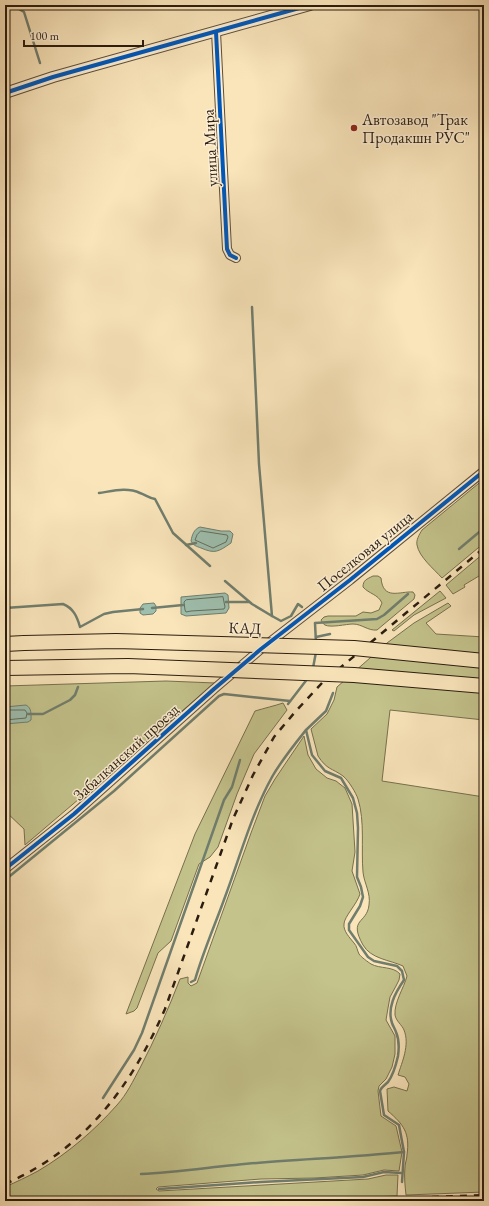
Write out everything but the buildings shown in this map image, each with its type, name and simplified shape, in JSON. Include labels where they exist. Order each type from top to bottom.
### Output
[{"type":"highway","name":"КАД","points":[[5,644],[116,641],[354,648],[484,661]]},
{"type":"highway","points":[[5,668],[128,666],[354,675],[484,686]]},
{"type":"street","points":[[5,93],[53,77],[310,5]]},
{"type":"street","name":"улица Мира","points":[[216,32],[227,249],[230,255],[236,258]]},
{"type":"street","name":"Поселковая улица","points":[[261,649],[350,580],[484,471]]},
{"type":"street","name":"Забалканский проезд","points":[[5,869],[74,814],[261,649]]},
{"type":"shaded area","points":[[484,479],[484,543],[442,578],[427,563],[418,549],[418,538],[422,530]]},
{"type":"shaded area","points":[[484,553],[484,573],[464,585],[465,587],[453,594],[446,585]]},
{"type":"shaded area","points":[[373,576],[378,576],[381,578],[382,585],[385,590],[393,593],[413,592],[415,595],[414,599],[377,630],[356,624],[328,626],[323,624],[321,620],[328,616],[356,616],[363,612],[371,613],[379,610],[382,603],[380,600],[363,587],[365,581]]},
{"type":"shaded area","points":[[440,591],[446,598],[414,615],[394,631],[392,630]]},
{"type":"shaded area","points":[[448,603],[451,606],[426,623],[436,634],[484,637],[484,720],[390,710],[382,781],[484,797],[484,1192],[406,1195],[405,1166],[408,1147],[407,1135],[402,1125],[388,1111],[387,1089],[394,1087],[407,1091],[409,1084],[405,1077],[398,1075],[405,1053],[406,1036],[395,1015],[398,1000],[407,976],[403,966],[376,956],[366,950],[359,936],[357,930],[358,925],[368,911],[369,901],[362,863],[362,826],[358,799],[348,781],[321,761],[318,756],[311,729],[327,714],[334,700],[337,687],[387,643],[414,623]]},
{"type":"shaded area","points":[[166,681],[215,683],[25,845],[24,829],[5,811],[5,686]]},
{"type":"shaded area","points":[[283,703],[287,710],[254,754],[237,794],[218,847],[210,857],[199,864],[171,941],[158,953],[137,1008],[126,1014],[195,834],[255,711]]},
{"type":"shaded area","points":[[304,736],[308,755],[316,769],[327,778],[336,781],[345,788],[352,804],[355,852],[352,871],[360,894],[348,914],[344,927],[347,934],[356,945],[359,954],[375,966],[394,970],[400,974],[399,980],[390,997],[386,1020],[395,1036],[395,1054],[392,1067],[386,1079],[379,1086],[378,1091],[381,1116],[396,1126],[402,1152],[399,1171],[384,1170],[363,1175],[315,1178],[261,1179],[158,1187],[156,1189],[159,1191],[368,1179],[386,1175],[398,1175],[397,1196],[256,1201],[5,1201],[5,1187],[38,1171],[70,1149],[90,1132],[117,1105],[130,1087],[146,1057],[180,979],[188,977],[188,983],[191,986],[197,983],[265,796]]},
{"type":"water","points":[[200,527],[230,531],[233,534],[231,543],[216,551],[210,551],[195,546],[191,541],[192,537],[195,531]]},
{"type":"water","points":[[225,593],[228,595],[229,608],[226,613],[186,616],[181,614],[181,597]]},
{"type":"water","points":[[154,603],[156,606],[156,611],[153,614],[143,615],[140,613],[140,608],[143,604]]},
{"type":"water","points":[[26,705],[30,710],[31,720],[28,722],[5,724],[5,707]]},
{"type":"waterway","points":[[12,5],[24,12],[40,63]]},
{"type":"waterway","points":[[225,581],[252,604],[272,616],[259,464],[252,307]]},
{"type":"waterway","points":[[99,493],[130,490],[155,499],[173,533],[210,566]]},
{"type":"waterway","points":[[459,549],[484,528]]},
{"type":"waterway","points":[[186,545],[196,543]]},
{"type":"waterway","points":[[316,643],[315,623],[377,619],[384,615],[408,594]]},
{"type":"waterway","points":[[226,602],[249,602]]},
{"type":"waterway","points":[[5,608],[63,604],[74,613],[80,627],[104,614],[143,609]]},
{"type":"waterway","points":[[272,616],[281,621],[291,616],[298,604],[302,607]]},
{"type":"waterway","points":[[152,608],[183,605]]},
{"type":"waterway","points":[[316,637],[330,634]]},
{"type":"waterway","points":[[313,668],[316,652]]},
{"type":"waterway","points":[[288,704],[308,678]]},
{"type":"waterway","points":[[28,714],[43,714],[70,700],[75,695],[78,687]]},
{"type":"waterway","points":[[333,693],[326,711],[306,730],[312,755],[325,771],[341,778],[353,798],[357,813],[357,877],[363,897],[360,906],[349,924],[349,930],[368,957],[374,961],[397,966],[402,971],[404,980],[395,995],[390,1012],[392,1023],[398,1038],[398,1056],[388,1082],[380,1091],[384,1115],[399,1125],[404,1152],[402,1182]]},
{"type":"waterway","points":[[5,880],[114,791],[219,696],[224,694],[290,701]]},
{"type":"waterway","points":[[191,982],[195,980],[258,806],[279,765],[306,730]]},
{"type":"waterway","points":[[103,1098],[134,1050],[142,1033],[224,800],[232,787],[240,760]]},
{"type":"waterway","points":[[141,1174],[257,1163],[404,1152]]},
{"type":"waterway","points":[[159,1189],[363,1177],[384,1172],[401,1173]]},
{"type":"railway","points":[[5,1184],[33,1170],[59,1153],[82,1134],[102,1113],[121,1089],[137,1064],[165,1009],[233,819],[253,775],[274,737],[322,683],[484,548]]},
{"type":"railway","points":[[334,1201],[484,1195]]},
{"type":"cycle path","points":[[5,93],[53,77],[310,5]]},
{"type":"cycle path","points":[[216,32],[227,249],[230,255],[236,258]]},
{"type":"cycle path","points":[[5,869],[74,814],[261,649],[350,580],[484,471]]},
{"type":"place","name":"Автозавод \"Трак Продакшн РУС\"","points":[[354,128]]}]
